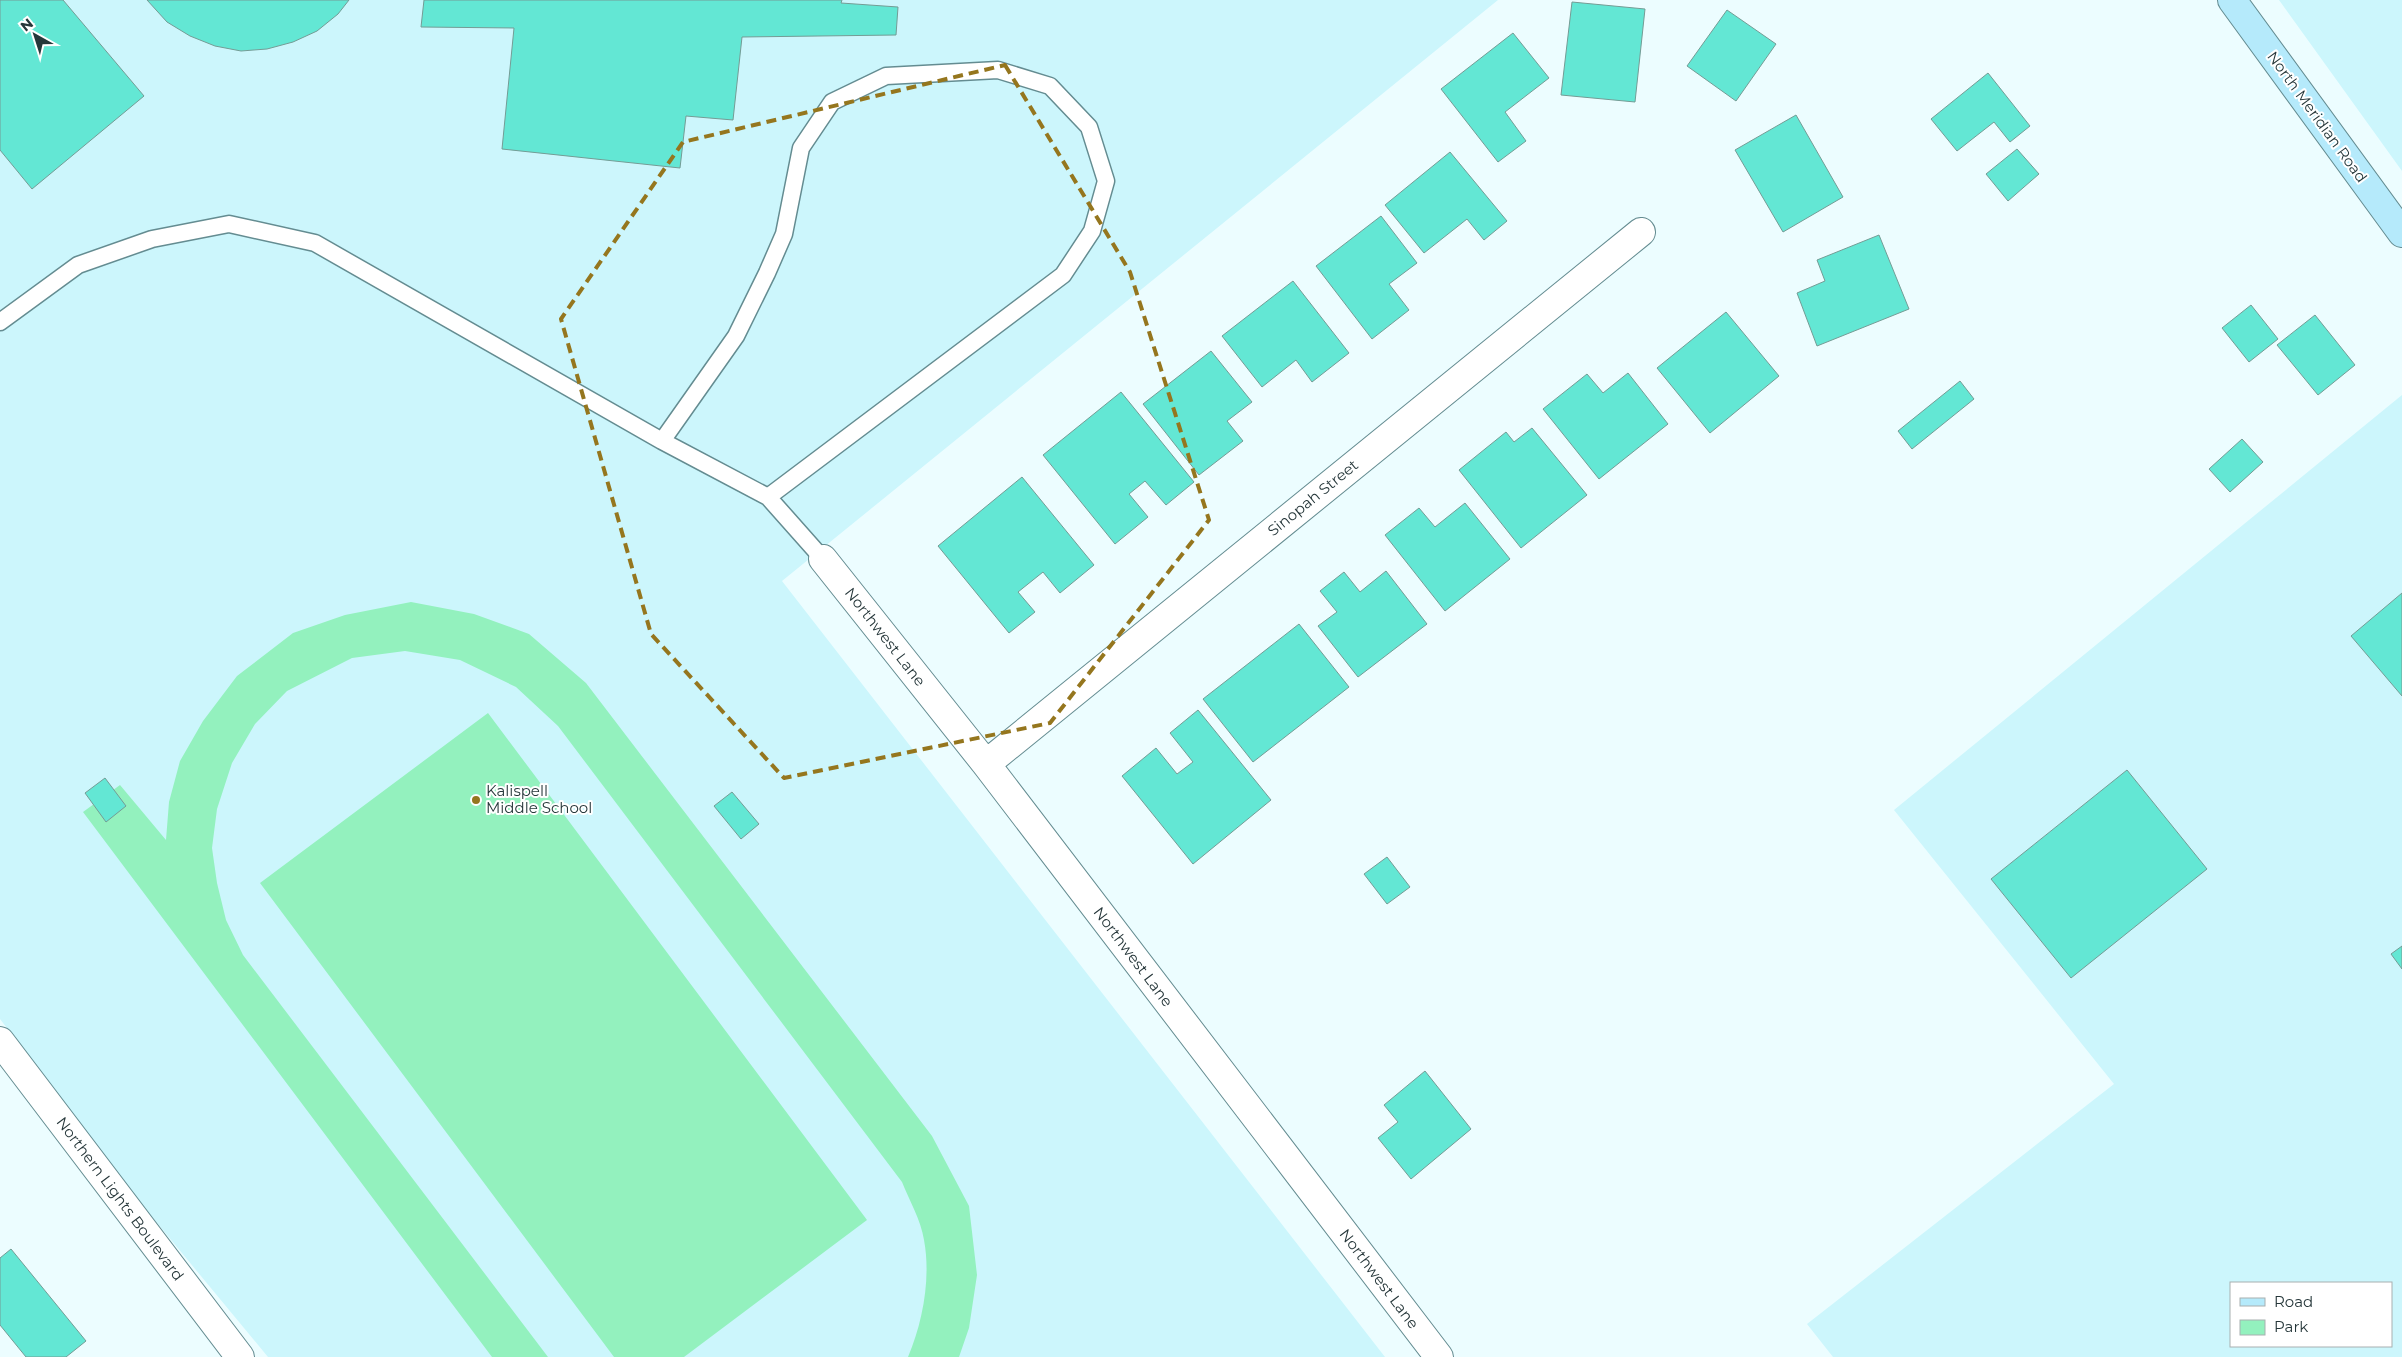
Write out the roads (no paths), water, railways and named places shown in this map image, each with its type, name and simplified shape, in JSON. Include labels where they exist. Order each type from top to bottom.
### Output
[{"type":"main road","name":"North Meridian Road","points":[[2232,0],[2402,233]]},
{"type":"street","name":"Sinopah Street","points":[[986,764],[1641,232]]},
{"type":"street","name":"Northwest Lane","points":[[823,560],[986,764],[1439,1357]]},
{"type":"street","name":"Northern Lights Boulevard","points":[[0,1041],[240,1357]]},
{"type":"lane","points":[[662,440],[736,336],[784,234],[801,148],[832,102],[886,76],[998,70],[1050,86],[1089,127],[1106,181],[1092,231],[1063,275],[768,497]]},
{"type":"lane","points":[[0,322],[78,265],[152,239],[229,224],[315,243],[662,440],[768,497],[823,560]]},
{"type":"place","name":"Kalispell Middle School","points":[[476,800]]}]
